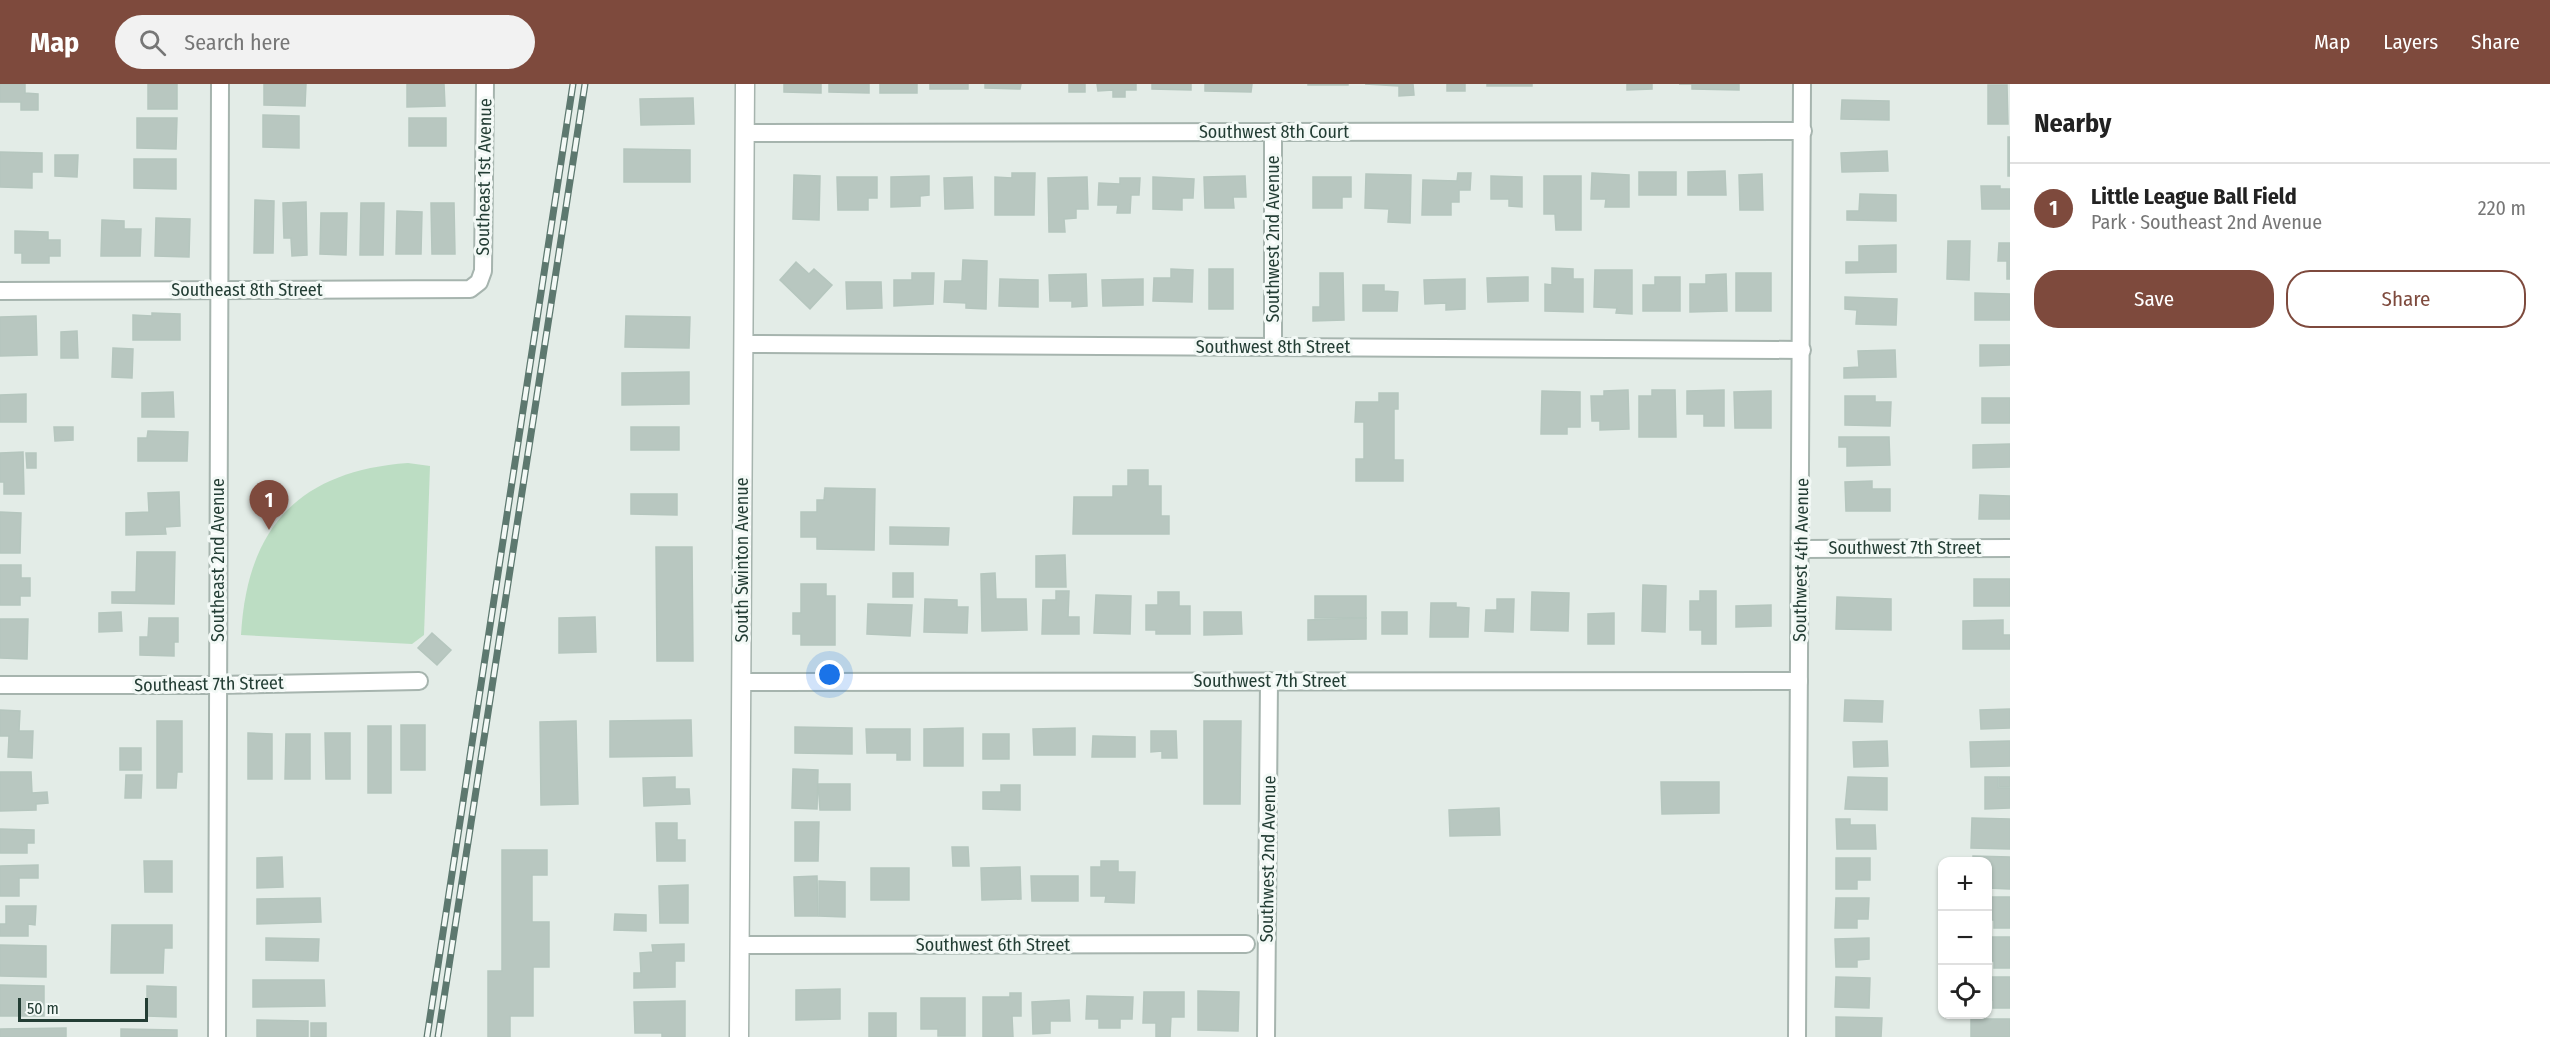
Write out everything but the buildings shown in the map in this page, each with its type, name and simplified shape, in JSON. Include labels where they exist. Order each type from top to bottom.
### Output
[{"type":"street","name":"Southeast 2nd Avenue","points":[[217,1037],[220,84]]},
{"type":"street","name":"Southeast 1st Avenue","points":[[483,271],[485,84]]},
{"type":"street","name":"South Swinton Avenue","points":[[739,1037],[745,84]]},
{"type":"street","name":"Southwest 4th Avenue","points":[[1797,1037],[1802,84]]},
{"type":"street","name":"Southwest 8th Court","points":[[745,134],[1803,131]]},
{"type":"street","name":"Southwest 2nd Avenue","points":[[1273,132],[1273,346]]},
{"type":"street","name":"Southeast 8th Street","points":[[0,291],[470,290],[479,282],[483,271]]},
{"type":"street","name":"Southwest 8th Street","points":[[744,344],[1802,350]]},
{"type":"street","name":"Southwest 7th Street","points":[[1801,549],[2010,548]]},
{"type":"street","name":"Southeast 7th Street","points":[[0,685],[217,685],[419,681]]},
{"type":"street","name":"Southwest 2nd Avenue","points":[[1266,1037],[1269,681]]},
{"type":"street","name":"Southwest 7th Street","points":[[741,682],[1799,681]]},
{"type":"street","name":"Southwest 6th Street","points":[[740,945],[1246,944]]},
{"type":"green space","points":[[408,463],[430,466],[424,635],[412,644],[241,635],[245,597],[254,564],[268,535],[286,512],[309,492],[337,478],[370,468]]},
{"type":"railway","points":[[427,1037],[573,84]]},
{"type":"railway","points":[[438,1037],[585,84]]},
{"type":"place","name":"Little League Ball Field","points":[[269,530]]}]
